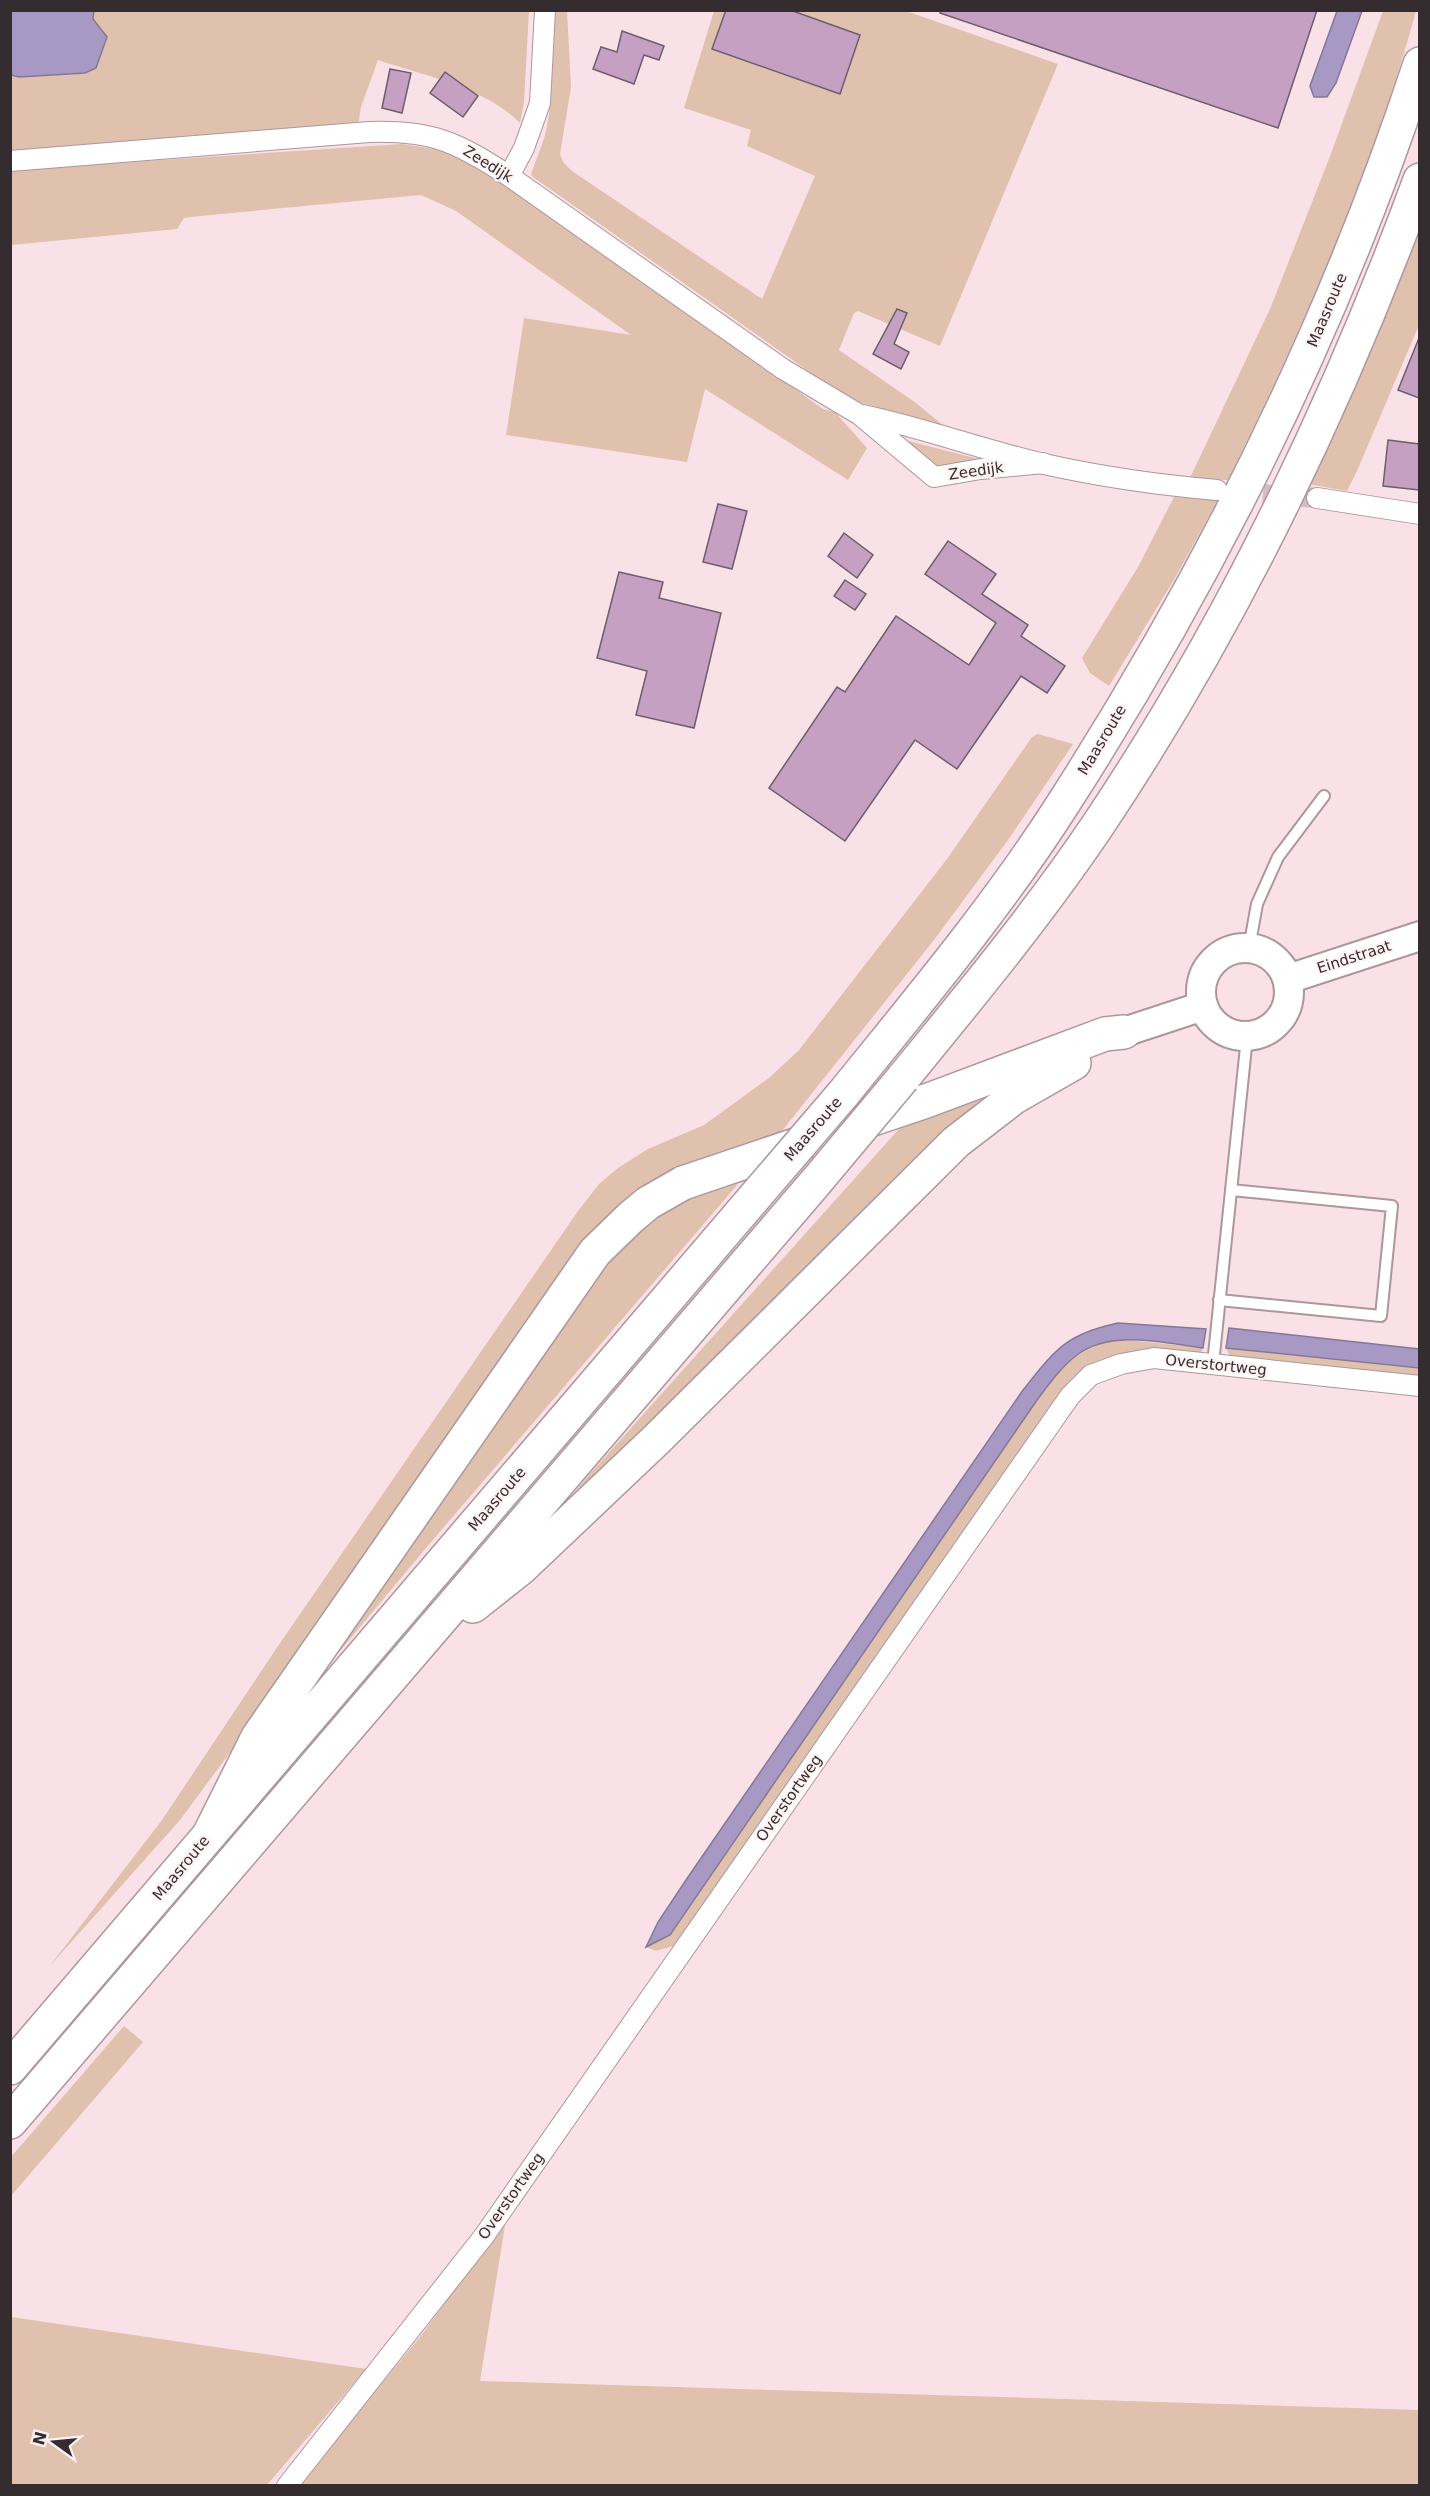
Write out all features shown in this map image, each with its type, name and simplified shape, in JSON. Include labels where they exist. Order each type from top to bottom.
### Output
[{"type":"highway","name":"Maasroute","points":[[10,2068],[843,1094],[946,967],[1030,852],[1068,796],[1184,604],[1273,433],[1308,357],[1392,150],[1419,64]]},
{"type":"highway","points":[[10,2122],[815,1183],[903,1078],[1045,899],[1097,826],[1167,717],[1224,616],[1309,449],[1376,295],[1419,180]]},
{"type":"highway","points":[[415,1652],[538,1552],[657,1439],[957,1142],[1013,1098],[1107,1045],[1124,1032]]},
{"type":"highway","points":[[209,1835],[258,1737],[595,1252],[630,1218],[666,1192],[704,1174],[926,1101],[1105,1034],[1124,1032]]},
{"type":"main road","name":"Eindstraat","points":[[1288,979],[1419,936]]},
{"type":"main road","points":[[1249,948],[1269,954],[1281,965],[1288,979],[1290,995],[1286,1011],[1276,1024],[1263,1034],[1247,1037],[1232,1035],[1220,1029],[1209,1019],[1203,1006],[1200,990],[1203,975],[1212,962],[1224,952],[1249,948]]},
{"type":"main road","points":[[1124,1032],[1203,1006]]},
{"type":"street","points":[[509,176],[524,148],[540,103],[545,10]]},
{"type":"street","name":"Zeedijk","points":[[10,161],[390,131],[423,134],[445,140],[468,150],[509,176],[783,369],[860,415],[934,477],[981,469],[1043,464]]},
{"type":"street","name":"Zeedijk","points":[[860,415],[908,424],[1043,464],[1143,483],[1217,490]]},
{"type":"street","points":[[1317,498],[1419,514]]},
{"type":"street","name":"Overstortweg","points":[[287,2486],[484,2236],[1070,1396],[1091,1375],[1121,1364],[1154,1358],[1419,1386]]},
{"type":"lane","points":[[1249,948],[1257,904],[1278,857],[1324,796]]},
{"type":"lane","points":[[1212,1364],[1247,1037]]},
{"type":"lane","points":[[1219,1300],[1381,1316],[1392,1206],[1231,1190]]},
{"type":"shaded area","points":[[11,10],[94,11],[93,19],[107,37],[96,68],[85,73],[19,77],[11,75]]},
{"type":"shaded area","points":[[94,11],[529,11],[524,102],[520,123],[489,100],[472,91],[378,60],[361,107],[358,126],[11,150],[11,75],[19,77],[85,73],[96,68],[102,29],[93,19]]},
{"type":"shaded area","points":[[553,11],[567,11],[571,87],[560,154],[563,162],[572,171],[762,299],[815,176],[747,146],[751,130],[684,108],[714,11],[906,11],[1058,64],[940,346],[858,311],[854,313],[839,350],[916,403],[944,426],[848,399],[531,175],[548,120]]},
{"type":"shaded area","points":[[1337,11],[1362,11],[1336,83],[1327,97],[1314,97],[1310,86]]},
{"type":"shaded area","points":[[1383,11],[1416,11],[1378,131],[1333,250],[1228,480],[1189,480],[1270,309],[1329,159]]},
{"type":"shaded area","points":[[402,144],[447,151],[469,158],[823,409],[835,412],[867,448],[848,480],[705,389],[687,462],[506,435],[524,318],[631,335],[456,211],[421,195],[200,216],[184,218],[177,229],[11,245],[10,170]]},
{"type":"shaded area","points":[[1419,230],[1419,325],[1357,471],[1347,491],[1308,484],[1364,367]]},
{"type":"shaded area","points":[[889,436],[994,463],[931,469]]},
{"type":"shaded area","points":[[1174,497],[1218,500],[1175,578],[1109,686],[1090,673],[1082,658],[1138,567]]},
{"type":"shaded area","points":[[1038,734],[1073,744],[1008,840],[934,940],[770,1146],[642,1197],[180,1820],[49,1967],[162,1820],[278,1646],[578,1211],[599,1184],[618,1168],[648,1149],[704,1125],[769,1078],[799,1050],[947,859],[1032,737]]},
{"type":"shaded area","points":[[1075,1052],[513,1567],[588,1476],[916,1110]]},
{"type":"shaded area","points":[[738,1184],[426,1548],[294,1706],[622,1241],[677,1203]]},
{"type":"shaded area","points":[[1118,1323],[1206,1329],[1203,1348],[1155,1341],[1106,1342],[1077,1355],[1060,1370],[1037,1400],[670,1935],[646,1947],[658,1922],[686,1880],[1023,1390],[1063,1345],[1086,1332]]},
{"type":"shaded area","points":[[1229,1328],[1419,1349],[1419,1368],[1226,1348]]},
{"type":"shaded area","points":[[1119,1339],[1203,1348],[1199,1357],[1152,1353],[1120,1355],[1091,1365],[1068,1382],[718,1887],[673,1946],[656,1951],[646,1947],[670,1935],[1046,1388],[1063,1368],[1080,1354]]},
{"type":"shaded area","points":[[1226,1348],[1419,1368],[1419,1379],[1232,1360]]},
{"type":"shaded area","points":[[124,2026],[143,2042],[11,2196],[11,2157]]},
{"type":"shaded area","points":[[506,2219],[480,2381],[1419,2410],[1419,2485],[297,2486],[420,2337]]},
{"type":"shaded area","points":[[11,2317],[366,2369],[267,2485],[11,2485]]},
{"type":"building","points":[[726,10],[790,10],[860,35],[840,94],[712,49]]},
{"type":"building","points":[[941,10],[1317,10],[1278,128],[940,13]]},
{"type":"building","points":[[622,31],[664,46],[659,60],[644,55],[634,84],[593,69],[601,47],[617,52]]},
{"type":"building","points":[[390,69],[411,73],[402,113],[382,108]]},
{"type":"building","points":[[445,72],[478,96],[463,117],[430,93]]},
{"type":"building","points":[[897,309],[907,313],[894,344],[909,352],[901,369],[873,354]]},
{"type":"building","points":[[1419,338],[1419,398],[1398,390]]},
{"type":"building","points":[[1388,440],[1419,444],[1419,490],[1383,486]]},
{"type":"building","points":[[718,504],[747,511],[732,569],[703,562]]},
{"type":"building","points":[[844,533],[873,555],[857,578],[828,556]]},
{"type":"building","points":[[948,541],[996,574],[982,594],[1028,625],[1021,636],[1065,666],[1047,693],[1021,676],[957,769],[915,740],[845,841],[769,788],[837,687],[845,692],[896,616],[969,665],[996,623],[925,574]]},
{"type":"building","points":[[619,572],[663,582],[659,598],[721,613],[694,728],[636,715],[647,671],[597,658]]},
{"type":"building","points":[[845,580],[866,594],[855,610],[834,596]]},
{"type":"tunnel","points":[[1233,492],[1317,498]]}]
